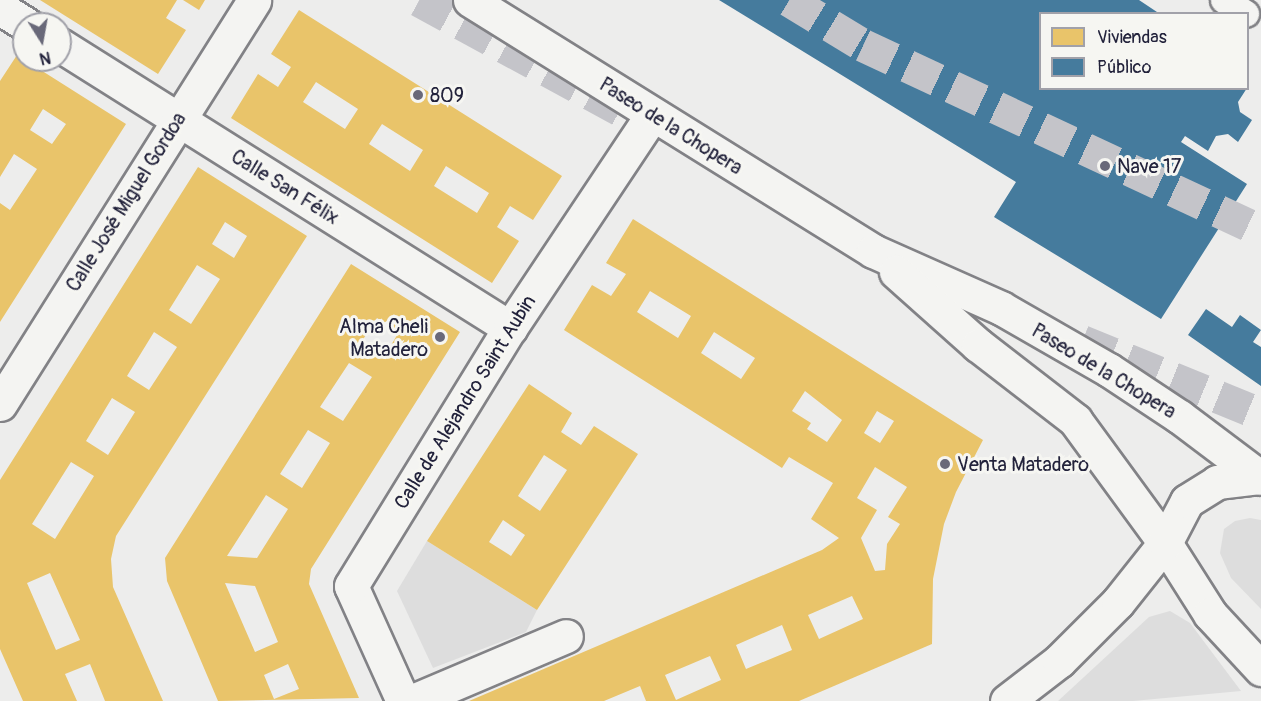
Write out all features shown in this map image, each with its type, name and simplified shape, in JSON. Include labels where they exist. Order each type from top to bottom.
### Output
[{"type":"street","name":"Calle José Miguel Gordoa","points":[[0,404],[254,0]]},
{"type":"street","name":"Paseo de la Chopera","points":[[470,0],[873,251],[1001,308],[1109,370],[1180,417],[1260,478]]},
{"type":"street","points":[[1224,0],[1244,12]]},
{"type":"street","name":"Calle San Félix","points":[[72,53],[510,328]]},
{"type":"street","name":"Calle de Alejandro Saint Aubin","points":[[403,701],[351,586],[510,328],[652,115]]},
{"type":"street","name":"Paseo de la Chopera","points":[[873,251],[978,345],[1075,420],[1165,543],[1210,614],[1261,669]]},
{"type":"street","points":[[1007,701],[1059,661],[1118,602],[1165,543],[1186,501],[1217,482],[1260,478]]},
{"type":"street","points":[[413,701],[566,636]]},
{"type":"shaded area","points":[[1250,518],[1261,520],[1261,609],[1231,578],[1220,553],[1224,529],[1235,521]]},
{"type":"shaded area","points":[[427,541],[537,610],[526,632],[433,668],[397,591]]},
{"type":"shaded area","points":[[1170,611],[1190,623],[1241,691],[1133,701],[1058,701],[1149,617]]},
{"type":"building: Viviendas","points":[[40,0],[177,0],[166,18],[186,30],[158,74],[72,20],[72,12],[59,12]]},
{"type":"building: Viviendas","points":[[183,0],[205,0],[199,10]]},
{"type":"building: Viviendas","points":[[299,10],[562,176],[533,220],[510,206],[497,227],[519,241],[492,283],[231,118],[258,74],[278,87],[291,67],[271,54]],"holes":[[[316,82],[358,109],[345,129],[303,102]],[[382,124],[423,150],[410,171],[369,144]],[[446,166],[489,193],[477,213],[434,186]]]},
{"type":"building: Viviendas","points":[[12,63],[12,72],[44,72],[126,124],[0,322],[0,203],[10,210],[37,169],[14,154],[0,177],[0,81]],"holes":[[[43,109],[66,124],[52,144],[30,130]]]},
{"type":"building: Viviendas","points":[[198,167],[307,236],[116,536],[111,559],[113,587],[163,701],[105,701],[90,664],[65,674],[77,701],[23,701],[0,649],[0,480]],"holes":[[[225,222],[247,236],[234,258],[212,244]],[[197,265],[220,279],[191,324],[169,310]],[[154,332],[177,347],[149,390],[127,376]],[[112,398],[135,412],[108,455],[86,441]],[[71,462],[94,476],[55,539],[32,524]],[[50,573],[80,640],[56,650],[27,583]]]},
{"type":"building: Viviendas","points":[[633,219],[983,440],[956,492],[944,524],[933,579],[932,644],[799,701],[646,701],[640,686],[604,701],[469,701],[822,550],[839,538],[811,519],[833,483],[789,457],[782,468],[564,330],[592,285],[611,296],[626,274],[606,263]],"holes":[[[650,291],[691,316],[678,338],[637,312]],[[714,332],[755,358],[741,379],[701,353]],[[805,391],[842,420],[827,442],[807,429],[811,423],[792,411]],[[877,411],[894,421],[880,443],[864,433]],[[875,467],[907,487],[888,517],[900,524],[887,544],[885,570],[875,571],[861,538],[877,510],[857,498]],[[852,596],[863,619],[819,639],[808,615]],[[782,625],[792,650],[746,669],[736,645]],[[710,656],[721,680],[676,700],[665,675]]]},
{"type":"building: Viviendas","points":[[351,264],[460,332],[311,569],[309,584],[359,698],[218,701],[167,581],[165,558]],"holes":[[[377,318],[399,332],[385,355],[362,341]],[[349,363],[372,377],[343,421],[320,407]],[[308,430],[330,443],[302,488],[280,474]],[[266,495],[288,509],[257,558],[227,556]],[[225,583],[255,586],[278,642],[255,652]],[[288,664],[299,689],[274,699],[264,675]]]},
{"type":"building: Viviendas","points":[[529,384],[572,413],[561,432],[581,445],[594,426],[638,454],[537,610],[427,541]],"holes":[[[544,455],[567,470],[540,511],[518,496]],[[503,520],[525,535],[511,556],[489,542]]]},
{"type":"building: Público","name":"Nave 17","points":[[719,0],[1139,0],[1157,12],[1039,12],[1039,90],[1246,90],[1238,102],[1240,112],[1252,120],[1238,142],[1228,134],[1216,136],[1208,151],[1185,136],[1181,142],[1247,184],[1161,319],[994,217],[1016,182]]},
{"type":"building: Público","points":[[1206,309],[1232,327],[1240,315],[1261,330],[1253,342],[1261,347],[1261,386],[1188,335]]},
{"type":"tunnel","points":[[419,0],[621,110]]},
{"type":"tunnel","points":[[789,0],[863,45],[1261,231]]},
{"type":"tunnel","points":[[1082,341],[1261,414]]},
{"type":"place","name":"809","points":[[418,95]]},
{"type":"place","name":"Nave 17","points":[[1105,166]]},
{"type":"place","name":"Alma Cheli Matadero","points":[[440,337]]},
{"type":"place","name":"Venta Matadero","points":[[945,464]]}]
